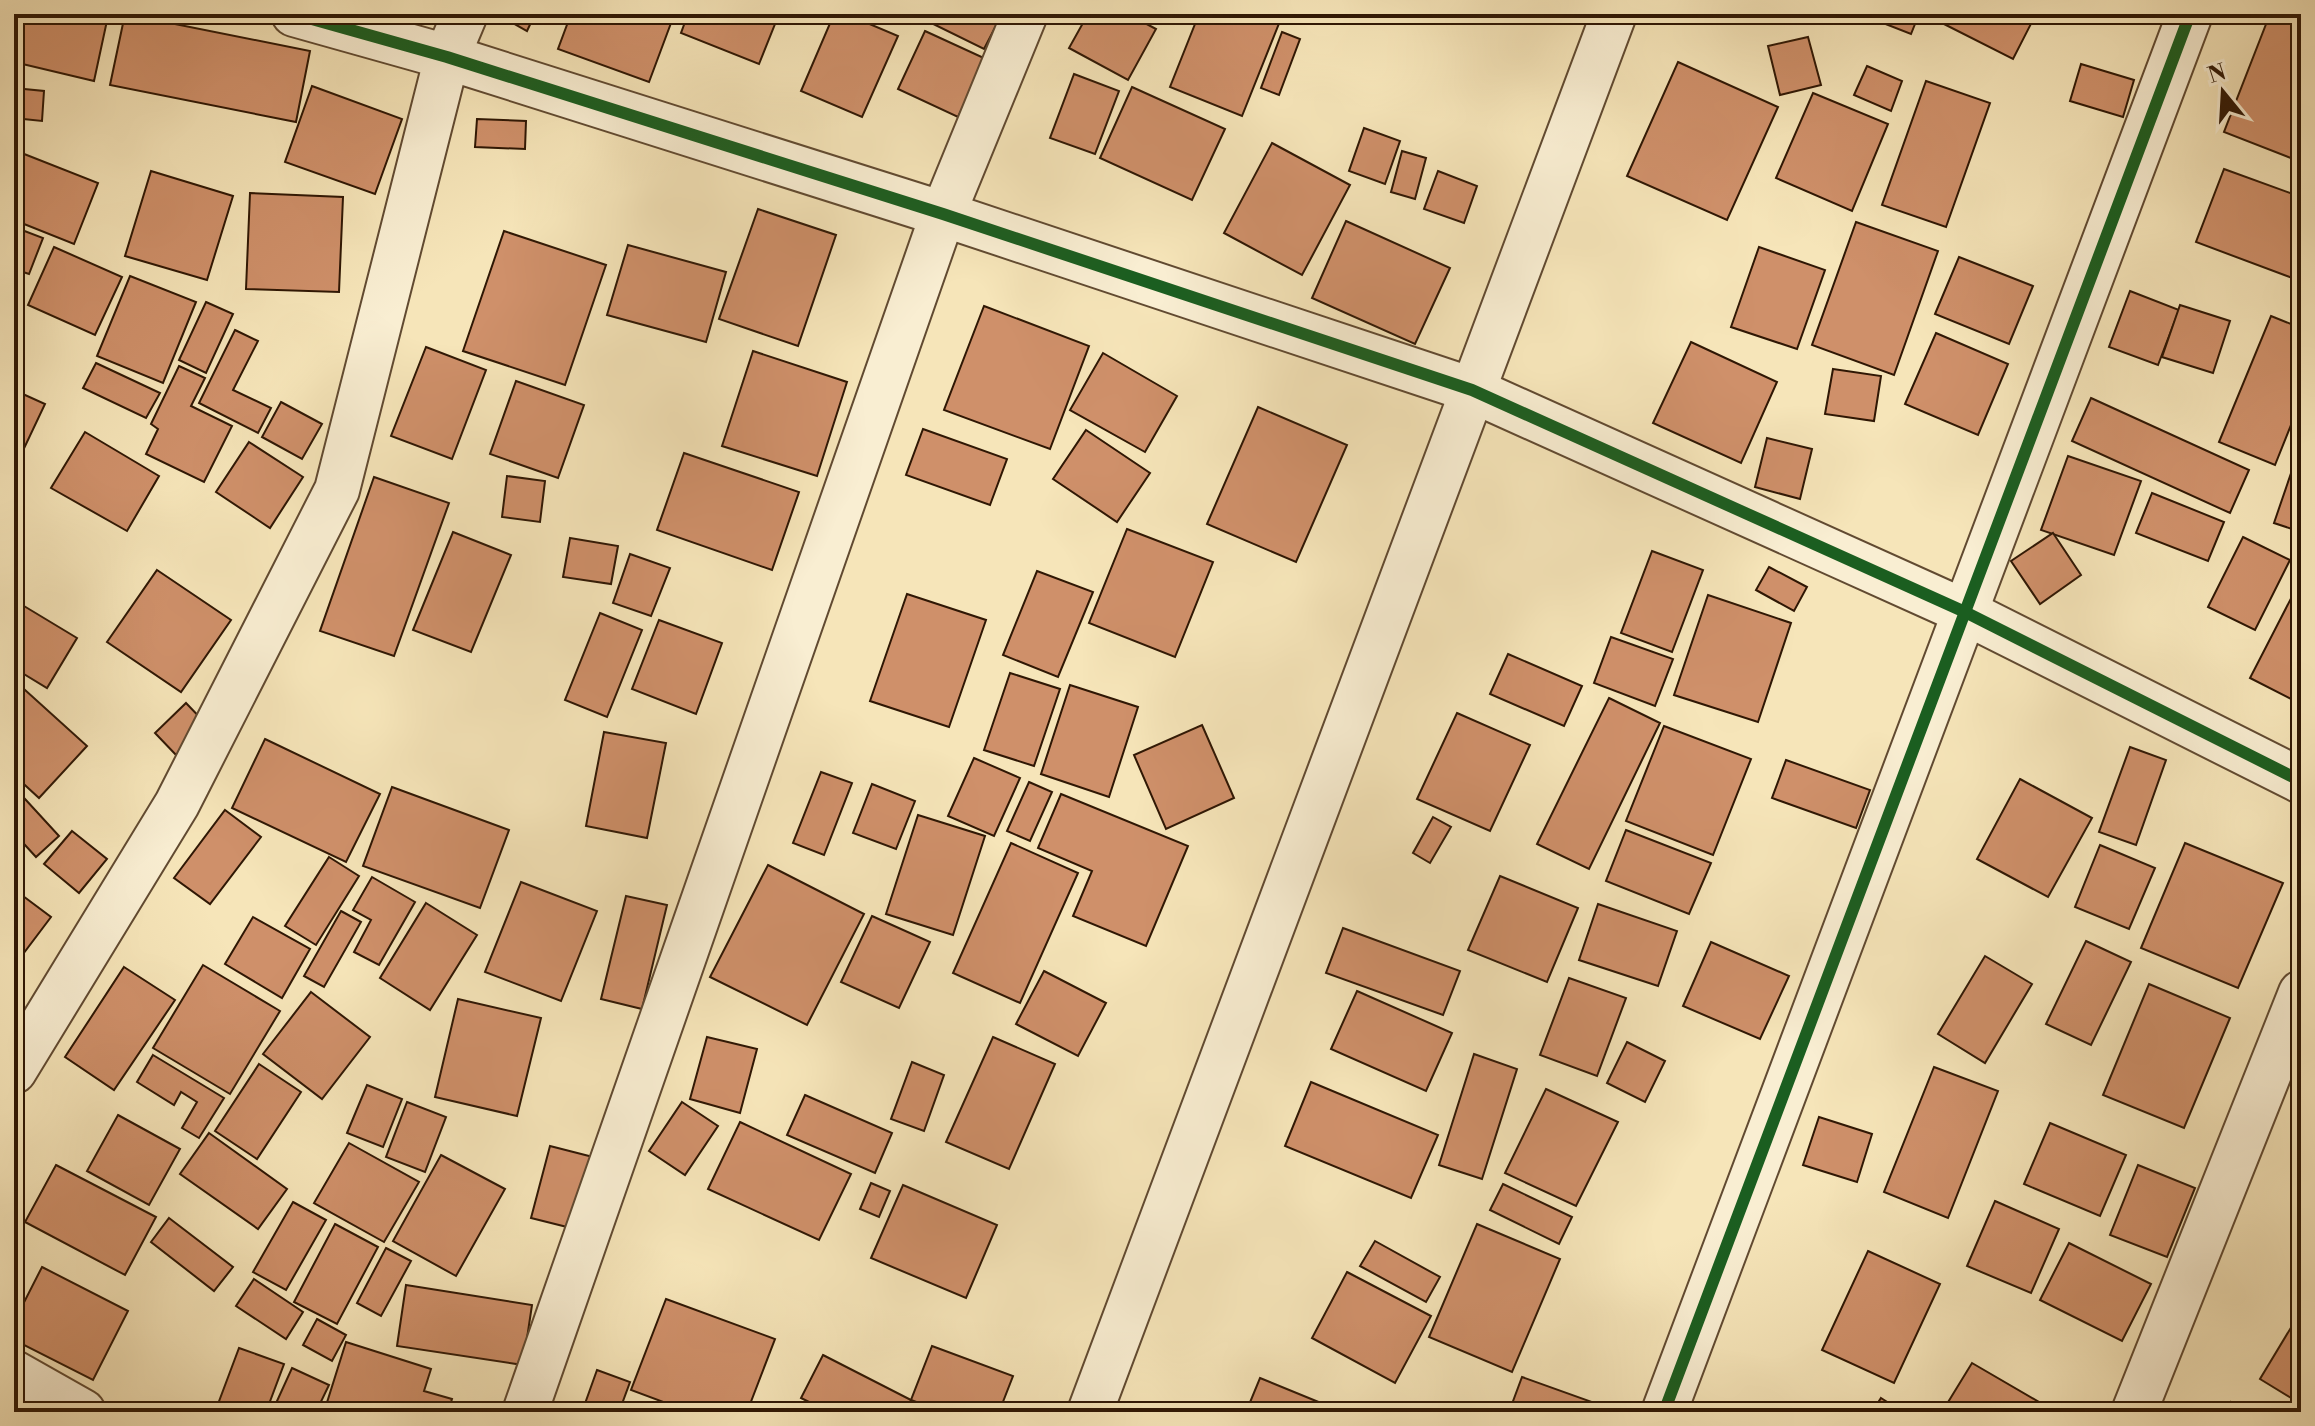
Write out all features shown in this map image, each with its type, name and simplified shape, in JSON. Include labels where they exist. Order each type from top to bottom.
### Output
[{"type":"street","points":[[294,14],[447,57],[943,214],[1472,390],[1965,612],[2301,781]]},
{"type":"street","points":[[14,1071],[177,804],[337,490],[447,57],[465,14]]},
{"type":"street","points":[[525,1412],[943,214],[1025,14]]},
{"type":"street","points":[[1090,1412],[1614,14]]},
{"type":"street","points":[[1664,1412],[2190,14]]},
{"type":"street","points":[[2134,1412],[2301,993]]},
{"type":"street","points":[[14,1373],[83,1412]]},
{"type":"building","points":[[22,14],[108,16],[94,81],[14,62]]},
{"type":"building","points":[[125,14],[310,51],[296,122],[110,85]]},
{"type":"building","points":[[497,14],[535,14],[527,31]]},
{"type":"building","points":[[571,14],[674,15],[649,82],[558,49]]},
{"type":"building","points":[[688,14],[779,14],[759,64],[681,33]]},
{"type":"building","points":[[834,14],[846,14],[898,36],[862,117],[801,91]]},
{"type":"building","points":[[913,14],[996,14],[1001,16],[984,49]]},
{"type":"building","points":[[1088,14],[1128,14],[1156,29],[1128,80],[1069,48]]},
{"type":"building","points":[[1199,14],[1282,16],[1242,116],[1170,87]]},
{"type":"building","points":[[1860,14],[1919,14],[1911,34]]},
{"type":"building","points":[[1942,14],[2036,14],[2013,59],[1938,21]]},
{"type":"building","points":[[2270,14],[2301,14],[2301,162],[2224,132]]},
{"type":"building","points":[[925,31],[986,59],[958,117],[898,89]]},
{"type":"building","points":[[1282,32],[1300,39],[1279,95],[1261,88]]},
{"type":"building","points":[[1808,37],[1821,85],[1780,95],[1768,46]]},
{"type":"building","points":[[1678,62],[1778,107],[1727,220],[1627,176]]},
{"type":"building","points":[[2081,64],[2134,80],[2123,117],[2070,101]]},
{"type":"building","points":[[1867,66],[1902,81],[1891,111],[1854,95]]},
{"type":"building","points":[[1074,74],[1119,91],[1095,154],[1050,138]]},
{"type":"building","points":[[1926,81],[1990,103],[1946,227],[1882,205]]},
{"type":"building","points":[[312,86],[402,119],[375,194],[285,162]]},
{"type":"building","points":[[1132,87],[1225,129],[1192,200],[1100,158]]},
{"type":"building","points":[[14,88],[44,91],[42,121],[14,118]]},
{"type":"building","points":[[1813,93],[1888,124],[1852,211],[1776,178]]},
{"type":"building","points":[[477,119],[526,121],[525,149],[475,147]]},
{"type":"building","points":[[1364,128],[1400,141],[1385,184],[1349,171]]},
{"type":"building","points":[[1272,143],[1350,185],[1302,275],[1224,233]]},
{"type":"building","points":[[14,150],[98,183],[74,244],[14,220]]},
{"type":"building","points":[[1402,151],[1426,158],[1415,199],[1391,192]]},
{"type":"building","points":[[2224,169],[2301,197],[2301,262],[2295,279],[2196,242]]},
{"type":"building","points":[[151,171],[233,196],[207,280],[125,256]]},
{"type":"building","points":[[1438,171],[1477,186],[1464,223],[1424,209]]},
{"type":"building","points":[[250,193],[343,197],[339,292],[246,289]]},
{"type":"building","points":[[758,209],[836,235],[798,346],[719,319]]},
{"type":"building","points":[[1346,221],[1450,268],[1415,344],[1312,298]]},
{"type":"building","points":[[1856,222],[1938,251],[1894,375],[1812,345]]},
{"type":"building","points":[[14,227],[43,238],[29,274],[14,269]]},
{"type":"building","points":[[504,231],[606,265],[565,385],[463,351]]},
{"type":"building","points":[[628,245],[726,272],[706,342],[607,315]]},
{"type":"building","points":[[54,247],[122,277],[95,335],[28,305]]},
{"type":"building","points":[[1759,247],[1825,270],[1797,349],[1731,327]]},
{"type":"building","points":[[1959,257],[2033,286],[2009,344],[1935,314]]},
{"type":"building","points":[[130,276],[196,302],[163,383],[97,356]]},
{"type":"building","points":[[2130,291],[2179,310],[2158,365],[2109,347]]},
{"type":"building","points":[[206,302],[233,314],[206,373],[179,360]]},
{"type":"building","points":[[2180,305],[2230,321],[2213,373],[2162,357]]},
{"type":"building","points":[[984,306],[1089,346],[1050,449],[944,410]]},
{"type":"building","points":[[2271,316],[2301,328],[2301,400],[2275,465],[2219,442]]},
{"type":"building","points":[[235,330],[258,341],[233,390],[271,408],[258,433],[199,403]]},
{"type":"building","points":[[1936,333],[2008,364],[1978,435],[1905,404]]},
{"type":"building","points":[[1691,342],[1777,382],[1741,463],[1653,423]]},
{"type":"building","points":[[426,347],[486,370],[452,459],[391,436]]},
{"type":"building","points":[[753,351],[847,382],[817,476],[722,446]]},
{"type":"building","points":[[1103,353],[1177,396],[1145,452],[1070,410]]},
{"type":"building","points":[[96,363],[160,393],[146,418],[83,388]]},
{"type":"building","points":[[179,366],[205,378],[191,406],[232,426],[204,482],[146,454],[158,429],[151,424]]},
{"type":"building","points":[[1833,369],[1881,376],[1874,421],[1825,414]]},
{"type":"building","points":[[516,381],[584,405],[558,478],[490,454]]},
{"type":"building","points":[[14,390],[45,404],[19,459],[14,457]]},
{"type":"building","points":[[2091,398],[2249,470],[2230,513],[2072,441]]},
{"type":"building","points":[[281,402],[322,424],[302,459],[262,437]]},
{"type":"building","points":[[1258,407],[1347,445],[1296,562],[1207,524]]},
{"type":"building","points":[[923,429],[1007,459],[990,505],[906,475]]},
{"type":"building","points":[[1086,430],[1150,473],[1117,522],[1053,479]]},
{"type":"building","points":[[85,432],[159,476],[127,531],[51,488]]},
{"type":"building","points":[[1767,438],[1812,449],[1800,499],[1755,487]]},
{"type":"building","points":[[249,442],[303,477],[270,528],[216,492]]},
{"type":"building","points":[[2301,444],[2301,532],[2274,523]]},
{"type":"building","points":[[684,453],[799,492],[772,570],[657,530]]},
{"type":"building","points":[[2068,456],[2141,481],[2114,555],[2041,530]]},
{"type":"building","points":[[507,476],[545,481],[540,522],[502,517]]},
{"type":"building","points":[[374,477],[449,503],[394,656],[320,631]]},
{"type":"building","points":[[2152,493],[2224,522],[2208,561],[2136,533]]},
{"type":"building","points":[[1127,529],[1213,562],[1175,657],[1089,623]]},
{"type":"building","points":[[453,532],[511,555],[471,652],[413,630]]},
{"type":"building","points":[[2053,533],[2081,575],[2040,604],[2011,561]]},
{"type":"building","points":[[2243,537],[2290,560],[2255,630],[2208,607]]},
{"type":"building","points":[[570,538],[618,546],[611,584],[563,577]]},
{"type":"building","points":[[1652,551],[1703,570],[1672,652],[1621,633]]},
{"type":"building","points":[[630,554],[670,568],[651,616],[613,603]]},
{"type":"building","points":[[1769,567],[1807,587],[1794,611],[1756,590]]},
{"type":"building","points":[[157,570],[231,620],[181,692],[107,642]]},
{"type":"building","points":[[1037,571],[1093,592],[1058,677],[1003,655]]},
{"type":"building","points":[[2301,579],[2301,704],[2250,678]]},
{"type":"building","points":[[907,594],[986,620],[949,727],[870,701]]},
{"type":"building","points":[[1708,595],[1791,623],[1758,722],[1674,695]]},
{"type":"building","points":[[14,600],[77,638],[47,688],[14,668]]},
{"type":"building","points":[[600,613],[642,630],[607,717],[565,700]]},
{"type":"building","points":[[659,620],[722,643],[696,714],[632,689]]},
{"type":"building","points":[[1611,637],[1673,659],[1655,706],[1594,683]]},
{"type":"building","points":[[1508,654],[1582,686],[1564,726],[1490,694]]},
{"type":"building","points":[[1010,673],[1060,689],[1034,766],[984,750]]},
{"type":"building","points":[[14,680],[87,746],[39,798],[14,775]]},
{"type":"building","points":[[1070,685],[1138,707],[1109,797],[1041,774]]},
{"type":"building","points":[[1609,698],[1660,723],[1589,869],[1537,844]]},
{"type":"building","points":[[186,703],[209,727],[178,757],[155,733]]},
{"type":"building","points":[[1457,713],[1530,745],[1490,831],[1417,799]]},
{"type":"building","points":[[1202,725],[1234,798],[1166,829],[1134,755]]},
{"type":"building","points":[[1664,726],[1751,759],[1713,855],[1626,821]]},
{"type":"building","points":[[604,732],[666,743],[647,838],[586,826]]},
{"type":"building","points":[[265,739],[380,794],[346,862],[232,808]]},
{"type":"building","points":[[2130,747],[2166,760],[2136,845],[2099,832]]},
{"type":"building","points":[[974,758],[1020,778],[994,836],[948,816]]},
{"type":"building","points":[[1786,760],[1870,790],[1856,828],[1772,798]]},
{"type":"building","points":[[821,772],[852,783],[824,855],[793,843]]},
{"type":"building","points":[[2020,779],[2092,818],[2048,897],[1977,859]]},
{"type":"building","points":[[1029,782],[1052,792],[1030,841],[1007,831]]},
{"type":"building","points":[[872,784],[915,801],[896,849],[853,833]]},
{"type":"building","points":[[14,787],[59,836],[36,857],[14,833]]},
{"type":"building","points":[[392,787],[509,830],[480,908],[363,866]]},
{"type":"building","points":[[1061,794],[1188,846],[1146,946],[1073,916],[1092,871],[1038,848]]},
{"type":"building","points":[[225,810],[261,837],[210,904],[174,878]]},
{"type":"building","points":[[918,815],[985,836],[953,935],[886,914]]},
{"type":"building","points":[[1433,817],[1451,827],[1430,863],[1413,853]]},
{"type":"building","points":[[1626,830],[1711,863],[1689,914],[1606,881]]},
{"type":"building","points":[[72,831],[107,859],[79,893],[44,864]]},
{"type":"building","points":[[1011,843],[1078,873],[1020,1003],[953,973]]},
{"type":"building","points":[[2185,843],[2283,883],[2238,988],[2141,948]]},
{"type":"building","points":[[2100,845],[2155,868],[2129,929],[2075,907]]},
{"type":"building","points":[[329,857],[359,876],[316,945],[285,926]]},
{"type":"building","points":[[768,865],[864,914],[807,1025],[710,977]]},
{"type":"building","points":[[1500,876],[1578,908],[1547,982],[1468,950]]},
{"type":"building","points":[[372,877],[415,902],[379,965],[354,952],[371,920],[353,910]]},
{"type":"building","points":[[521,882],[597,911],[561,1001],[485,972]]},
{"type":"building","points":[[19,893],[51,917],[14,966],[14,899]]},
{"type":"building","points":[[626,896],[667,905],[642,1009],[601,999]]},
{"type":"building","points":[[426,903],[477,935],[430,1010],[380,978]]},
{"type":"building","points":[[1598,904],[1677,931],[1658,986],[1579,960]]},
{"type":"building","points":[[341,911],[361,922],[324,987],[304,976]]},
{"type":"building","points":[[872,916],[930,942],[899,1008],[841,982]]},
{"type":"building","points":[[253,917],[310,949],[282,998],[225,964]]},
{"type":"building","points":[[1343,928],[1460,971],[1443,1015],[1326,973]]},
{"type":"building","points":[[2086,941],[2131,962],[2091,1045],[2046,1024]]},
{"type":"building","points":[[1711,942],[1789,976],[1760,1039],[1683,1006]]},
{"type":"building","points":[[1985,956],[2032,984],[1985,1063],[1938,1034]]},
{"type":"building","points":[[203,965],[280,1011],[230,1094],[153,1048]]},
{"type":"building","points":[[124,967],[175,1000],[114,1090],[65,1057]]},
{"type":"building","points":[[1044,971],[1106,1003],[1078,1056],[1016,1024]]},
{"type":"building","points":[[1569,978],[1626,998],[1597,1076],[1540,1055]]},
{"type":"building","points":[[2149,984],[2230,1018],[2184,1128],[2103,1095]]},
{"type":"building","points":[[1357,991],[1452,1033],[1426,1091],[1331,1049]]},
{"type":"building","points":[[311,992],[370,1037],[322,1099],[263,1054]]},
{"type":"building","points":[[458,999],[541,1018],[517,1116],[435,1097]]},
{"type":"building","points":[[707,1037],[757,1049],[740,1113],[690,1099]]},
{"type":"building","points":[[993,1037],[1055,1064],[1009,1169],[946,1142]]},
{"type":"building","points":[[1627,1042],[1665,1061],[1645,1102],[1607,1083]]},
{"type":"building","points":[[1474,1054],[1517,1069],[1482,1179],[1439,1165]]},
{"type":"building","points":[[153,1055],[224,1098],[199,1138],[182,1128],[197,1102],[181,1092],[174,1105],[137,1082]]},
{"type":"building","points":[[912,1062],[944,1075],[924,1131],[891,1119]]},
{"type":"building","points":[[259,1064],[301,1092],[257,1159],[215,1131]]},
{"type":"building","points":[[1934,1067],[1998,1091],[1948,1218],[1884,1192]]},
{"type":"building","points":[[1311,1082],[1438,1135],[1411,1198],[1285,1146]]},
{"type":"building","points":[[367,1085],[402,1099],[383,1147],[347,1133]]},
{"type":"building","points":[[1546,1089],[1618,1122],[1576,1206],[1505,1173]]},
{"type":"building","points":[[805,1095],[892,1133],[875,1173],[787,1135]]},
{"type":"building","points":[[407,1102],[446,1117],[425,1172],[386,1157]]},
{"type":"building","points":[[682,1102],[718,1126],[685,1175],[649,1151]]},
{"type":"building","points":[[118,1115],[180,1149],[149,1205],[87,1171]]},
{"type":"building","points":[[1819,1117],[1872,1134],[1857,1182],[1803,1165]]},
{"type":"building","points":[[740,1122],[851,1174],[819,1240],[708,1189]]},
{"type":"building","points":[[2050,1123],[2126,1155],[2100,1216],[2024,1184]]},
{"type":"building","points":[[209,1133],[287,1189],[258,1229],[180,1174]]},
{"type":"building","points":[[349,1143],[419,1182],[384,1242],[314,1203]]},
{"type":"building","points":[[550,1146],[593,1157],[575,1229],[531,1218]]},
{"type":"building","points":[[441,1155],[505,1189],[456,1276],[393,1241]]},
{"type":"building","points":[[56,1165],[156,1217],[125,1275],[25,1222]]},
{"type":"building","points":[[2138,1165],[2195,1188],[2167,1257],[2110,1235]]},
{"type":"building","points":[[871,1183],[890,1191],[879,1217],[860,1209]]},
{"type":"building","points":[[1503,1184],[1572,1217],[1559,1244],[1490,1210]]},
{"type":"building","points":[[903,1185],[997,1225],[966,1298],[871,1258]]},
{"type":"building","points":[[1995,1201],[2059,1229],[2031,1293],[1967,1266]]},
{"type":"building","points":[[293,1202],[326,1220],[286,1290],[253,1272]]},
{"type":"building","points":[[169,1218],[233,1267],[214,1291],[151,1242]]},
{"type":"building","points":[[335,1224],[378,1247],[337,1324],[294,1302]]},
{"type":"building","points":[[1477,1224],[1560,1259],[1512,1372],[1429,1337]]},
{"type":"building","points":[[1375,1241],[1440,1277],[1426,1302],[1360,1266]]},
{"type":"building","points":[[2069,1243],[2151,1284],[2122,1341],[2040,1300]]},
{"type":"building","points":[[386,1248],[411,1261],[381,1316],[357,1303]]},
{"type":"building","points":[[1868,1251],[1940,1284],[1894,1383],[1822,1350]]},
{"type":"building","points":[[14,1266],[23,1271],[14,1287]]},
{"type":"building","points":[[42,1267],[128,1311],[93,1380],[14,1340],[14,1322]]},
{"type":"building","points":[[1347,1272],[1431,1316],[1395,1383],[1312,1338]]},
{"type":"building","points":[[254,1279],[303,1312],[286,1339],[236,1306]]},
{"type":"building","points":[[406,1285],[532,1305],[523,1365],[397,1346]]},
{"type":"building","points":[[666,1299],[775,1339],[747,1412],[690,1412],[631,1390]]},
{"type":"building","points":[[2301,1311],[2301,1404],[2260,1379]]},
{"type":"building","points":[[317,1319],[346,1335],[332,1361],[303,1345]]},
{"type":"building","points":[[346,1342],[431,1369],[424,1391],[452,1399],[448,1412],[324,1412]]},
{"type":"building","points":[[932,1346],[1013,1376],[999,1412],[943,1412],[911,1400]]},
{"type":"building","points":[[239,1348],[284,1364],[266,1412],[215,1412]]},
{"type":"building","points":[[823,1355],[911,1400],[905,1412],[829,1412],[801,1398]]},
{"type":"building","points":[[1972,1363],[2051,1409],[2050,1412],[1942,1412]]},
{"type":"building","points":[[292,1368],[329,1385],[316,1412],[272,1412]]},
{"type":"building","points":[[597,1370],[630,1382],[619,1412],[582,1412]]},
{"type":"building","points":[[1522,1377],[1592,1402],[1589,1412],[1509,1412]]},
{"type":"building","points":[[1260,1378],[1343,1412],[1246,1412]]},
{"type":"building","points":[[1881,1398],[1903,1412],[1872,1412]]},
{"type":"building","points":[[2231,1402],[2249,1412],[2226,1412]]},
{"type":"cycle path","points":[[294,14],[447,57],[943,214],[1472,390],[1965,612],[2301,781]]},
{"type":"cycle path","points":[[1664,1412],[2190,14]]}]
